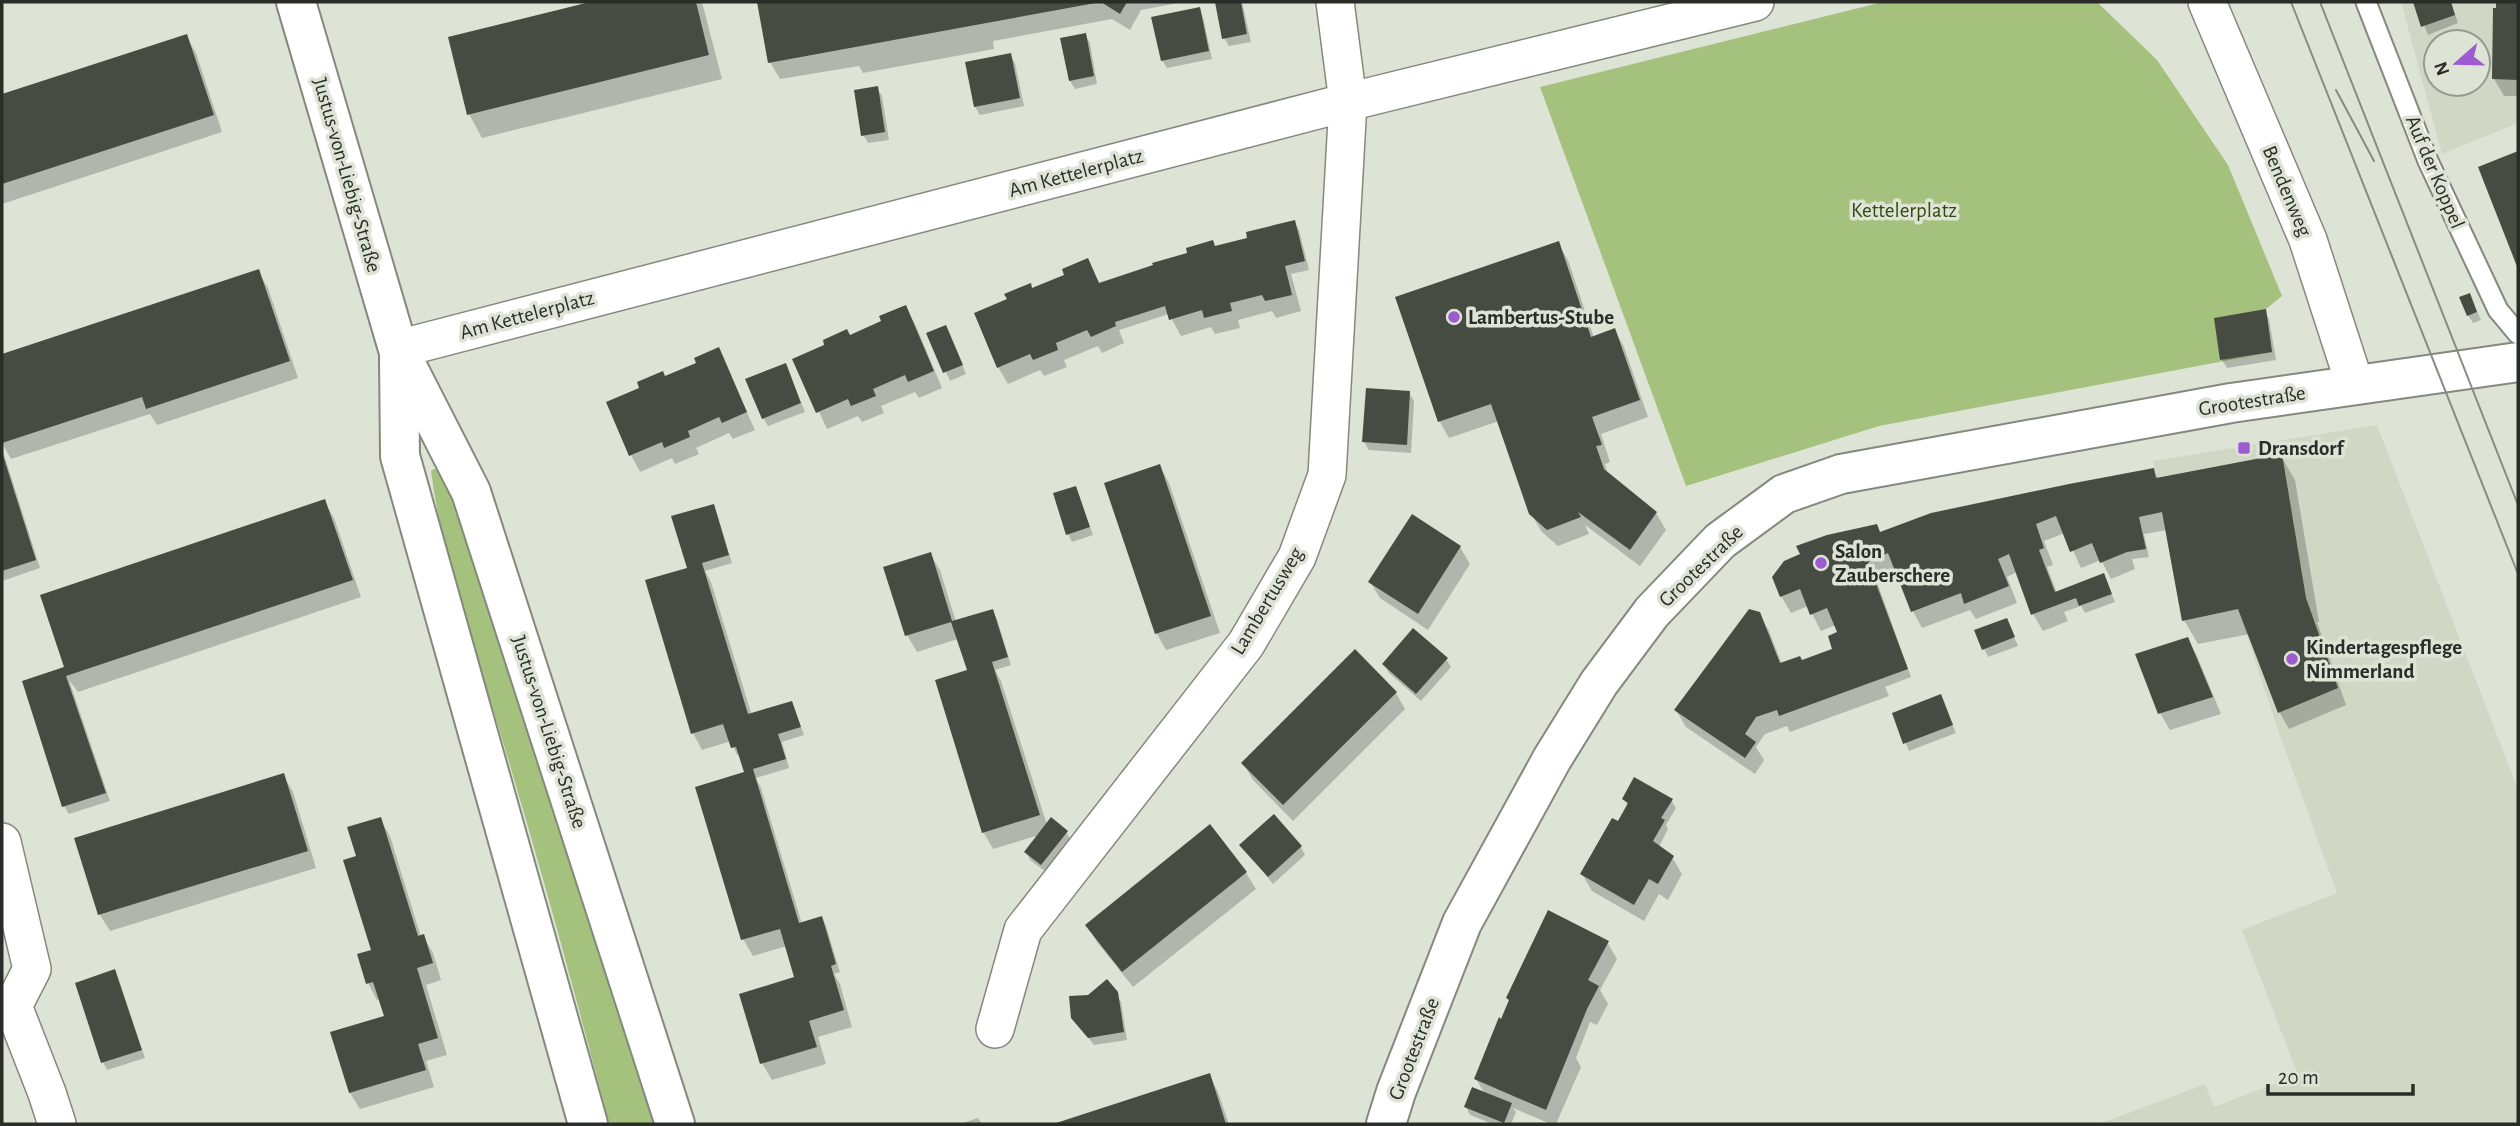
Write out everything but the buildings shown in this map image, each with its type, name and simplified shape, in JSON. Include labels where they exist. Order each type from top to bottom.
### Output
[{"type":"main road","name":"Justus-von-Liebig-Straße","points":[[296,2],[398,349],[471,492],[675,1124]]},
{"type":"main road","name":"Justus-von-Liebig-Straße","points":[[398,349],[400,456],[587,1124]]},
{"type":"main road","name":"Grootestraße","points":[[1386,1124],[1462,923],[1552,759],[1599,683],[1652,612],[1720,541],[1784,494],[1841,474],[2231,403],[2518,362]]},
{"type":"street","name":"Lambertusweg","points":[[995,1029],[1023,930],[1246,644],[1297,558],[1327,475],[1348,102],[1335,2]]},
{"type":"street","name":"Am Kettelerplatz","points":[[398,349],[1348,102],[1755,2]]},
{"type":"street","name":"Bendenweg","points":[[2207,2],[2308,240],[2356,385]]},
{"type":"street","points":[[2,842],[32,969],[7,1009],[57,1124]]},
{"type":"lane","name":"Auf der Koppel","points":[[2365,2],[2428,161],[2498,310],[2518,334]]},
{"type":"shaded area","points":[[2401,2],[2518,2],[2518,123],[2442,154],[2427,98],[2492,98],[2492,28],[2422,28],[2422,80]]},
{"type":"shaded area","points":[[2377,425],[2518,789],[2518,1124],[2099,1124],[2205,1084],[2214,1107],[2298,1075],[2242,930],[2337,893],[2279,733],[2238,609],[2182,621],[2153,461]]},
{"type":"green space","name":"Kettelerplatz","points":[[1883,2],[2097,2],[2157,60],[2228,165],[2282,296],[2266,309],[2272,352],[1879,426],[1686,486],[1540,87]]},
{"type":"green space","points":[[434,469],[446,474],[656,1124],[609,1124],[545,884],[452,574],[436,505],[431,471]]},
{"type":"tram line","points":[[2291,2],[2518,574]]},
{"type":"tram line","points":[[2320,2],[2518,505]]},
{"type":"tram line","points":[[2336,90],[2374,161]]},
{"type":"place","name":"Lambertus-Stube","points":[[1454,317]]},
{"type":"place","name":"Dransdorf","points":[[2244,448]]},
{"type":"place","name":"Salon Zauberschere","points":[[1821,563]]},
{"type":"place","name":"Kindertagespflege Nimmerland","points":[[2292,659]]}]
